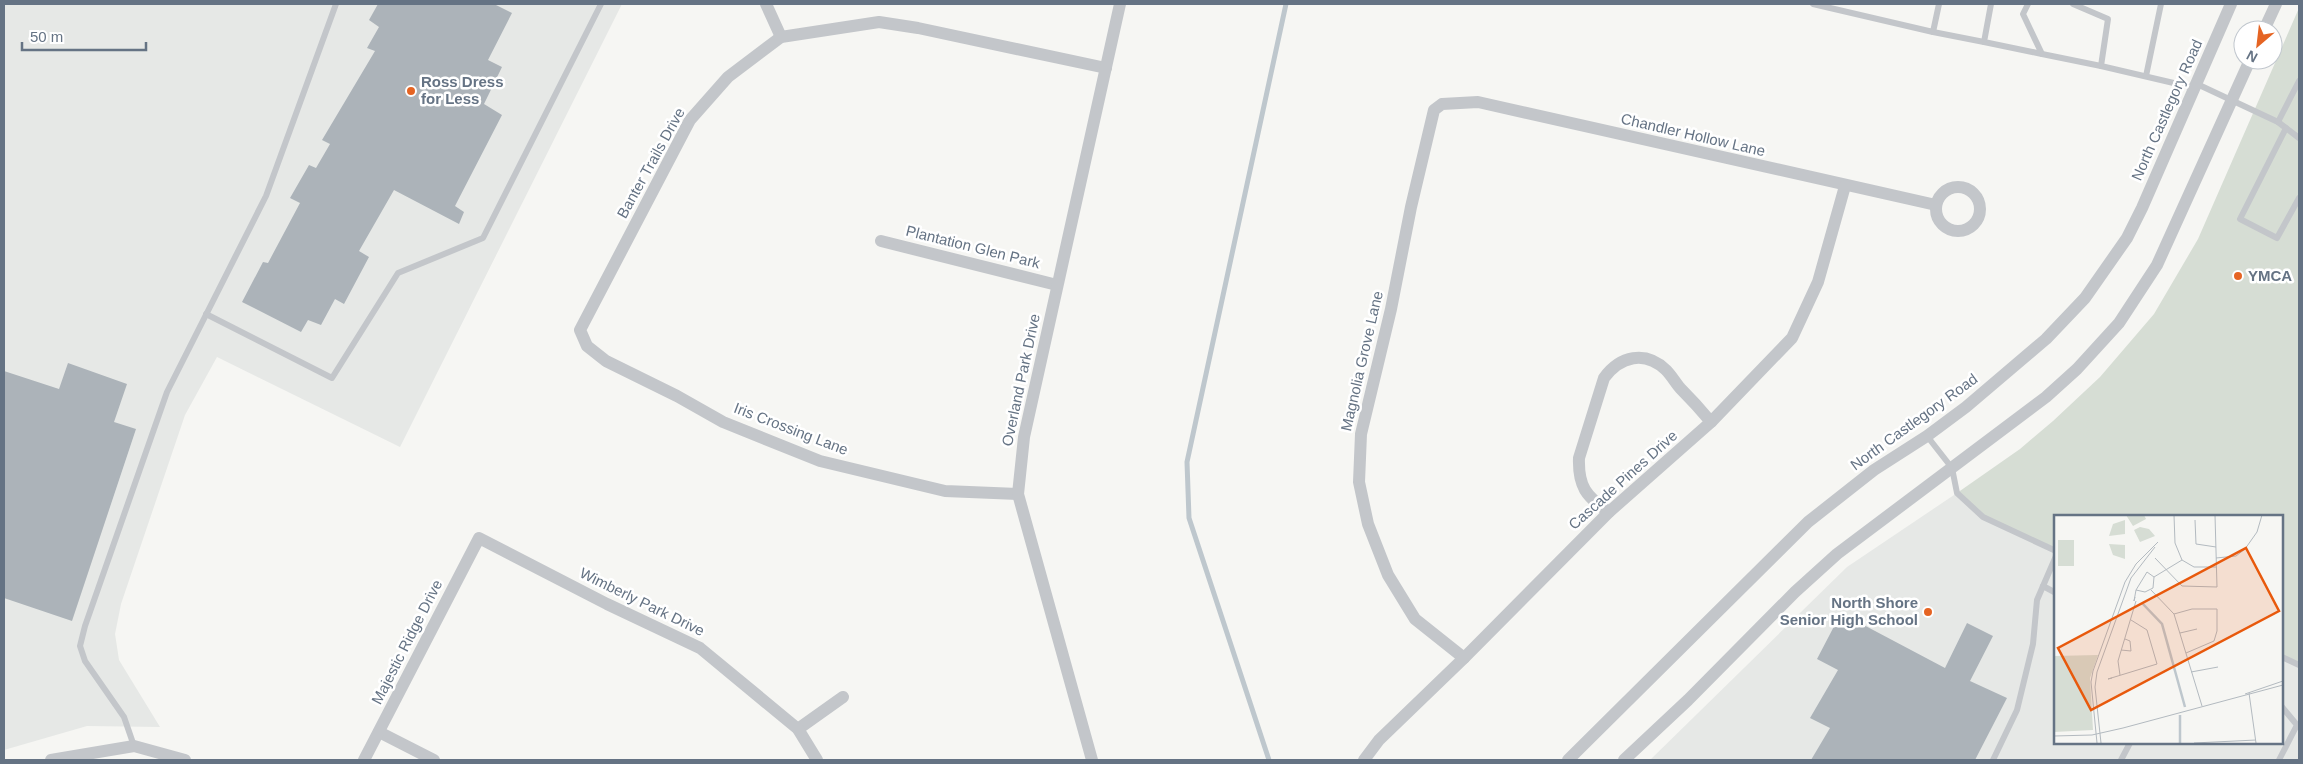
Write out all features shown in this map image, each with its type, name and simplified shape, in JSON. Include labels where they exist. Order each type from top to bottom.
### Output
[{"type":"street","points":[[766,4],[781,37]]},
{"type":"street","name":"Overland Park Drive","points":[[1092,760],[1018,494],[1024,437],[1120,4]]},
{"type":"street","name":"North Castlegory Road","points":[[1568,760],[1808,522],[1874,470],[1927,436],[1966,407],[2046,339],[2085,298],[2127,238],[2231,4]]},
{"type":"street","points":[[2269,20],[2276,4]]},
{"type":"street","name":"Banter Trails Drive","points":[[580,330],[690,120],[728,77],[781,37],[879,22],[918,28],[1106,68]]},
{"type":"street","points":[[1624,760],[1688,700],[1795,592],[1830,560],[2046,397],[2077,369],[2119,323],[2157,266],[2246,70]]},
{"type":"street","name":"Chandler Hollow Lane","points":[[1442,104],[1478,102],[1936,205]]},
{"type":"street","name":"Magnolia Grove Lane","points":[[1442,104],[1434,110],[1430,124],[1391,309],[1373,379],[1361,434],[1359,482],[1368,524],[1388,575],[1415,619],[1464,658]]},
{"type":"street","name":"Cascade Pines Drive","points":[[1364,760],[1379,740],[1464,658],[1609,512],[1711,422],[1792,338],[1818,282],[1845,186]]},
{"type":"street","name":"Plantation Glen Park","points":[[881,241],[1057,285]]},
{"type":"street","name":"Iris Crossing Lane","points":[[580,330],[587,346],[606,361],[678,396],[724,422],[820,461],[945,490],[1018,494]]},
{"type":"street","points":[[1609,512],[1587,495],[1581,484],[1578,470],[1579,458],[1604,378],[1612,367],[1623,360],[1634,357],[1647,358],[1656,362],[1668,371],[1711,422]]},
{"type":"street","name":"Wimberly Park Drive","points":[[478,538],[607,604],[700,648],[798,729],[817,760]]},
{"type":"street","name":"Majestic Ridge Drive","points":[[364,760],[478,538]]},
{"type":"street","points":[[798,729],[843,697]]},
{"type":"street","points":[[379,732],[434,760]]},
{"type":"street","points":[[51,760],[134,746],[185,760]]},
{"type":"lane","points":[[134,746],[129,725],[85,661],[80,646],[85,626],[167,392],[266,196],[336,4]]},
{"type":"lane","points":[[206,314],[332,378],[398,273],[483,238],[601,4]]},
{"type":"lane","points":[[1813,4],[1933,32],[2196,86],[2232,100],[2278,122],[2299,138]]},
{"type":"lane","points":[[1933,32],[1939,4]]},
{"type":"lane","points":[[1984,42],[1991,4]]},
{"type":"lane","points":[[2028,4],[2024,14],[2042,54]]},
{"type":"lane","points":[[2073,4],[2108,19],[2101,66]]},
{"type":"lane","points":[[2146,76],[2161,4]]},
{"type":"lane","points":[[2278,122],[2299,81]]},
{"type":"lane","points":[[2286,128],[2240,219],[2278,238],[2299,198]]},
{"type":"lane","points":[[1927,436],[1952,468],[1956,493],[1983,517],[2054,550]]},
{"type":"lane","points":[[1993,760],[2017,710],[2033,644],[2037,600],[2054,561]]},
{"type":"lane","points":[[2043,586],[2054,591]]},
{"type":"lane","points":[[2283,657],[2299,665]]},
{"type":"lane","points":[[2279,760],[2297,725],[2283,708]]},
{"type":"lane","points":[[2121,760],[2129,744]]},
{"type":"shaded area","points":[[4,4],[622,4],[400,447],[217,357],[185,415],[121,604],[115,634],[119,660],[160,727],[87,726],[4,750]]},
{"type":"shaded area","name":"YMCA","points":[[2299,8],[2299,665],[2283,657],[2283,515],[2054,515],[2054,551],[1983,517],[1957,493],[2020,449],[2053,421],[2100,377],[2154,314],[2198,239],[2272,70],[2283,70],[2283,45]]},
{"type":"shaded area","name":"North Shore Senior High School","points":[[1957,493],[2054,550],[2054,744],[2283,744],[2283,657],[2299,665],[2299,760],[1650,760],[1847,567]]},
{"type":"building","points":[[378,4],[494,4],[512,13],[488,60],[502,67],[484,104],[502,115],[455,206],[464,212],[459,224],[394,190],[359,251],[369,257],[344,304],[335,299],[321,325],[308,320],[301,332],[242,302],[263,262],[268,263],[300,203],[290,198],[309,165],[316,168],[330,144],[322,140],[375,51],[367,48],[379,27],[369,20]]},
{"type":"building","points":[[68,363],[127,384],[114,422],[136,429],[72,621],[4,598],[4,371],[59,389]]},
{"type":"building","points":[[1841,613],[1945,668],[1967,623],[1993,636],[1970,681],[2007,698],[1975,760],[1811,760],[1830,728],[1810,718],[1838,670],[1817,659]]},
{"type":"waterway","points":[[1269,760],[1189,518],[1187,462],[1286,4]]},
{"type":"place","name":"Ross Dress for Less","points":[[411,91]]},
{"type":"place","name":"YMCA","points":[[2238,276]]},
{"type":"place","name":"North Shore Senior High School","points":[[1928,612]]}]
